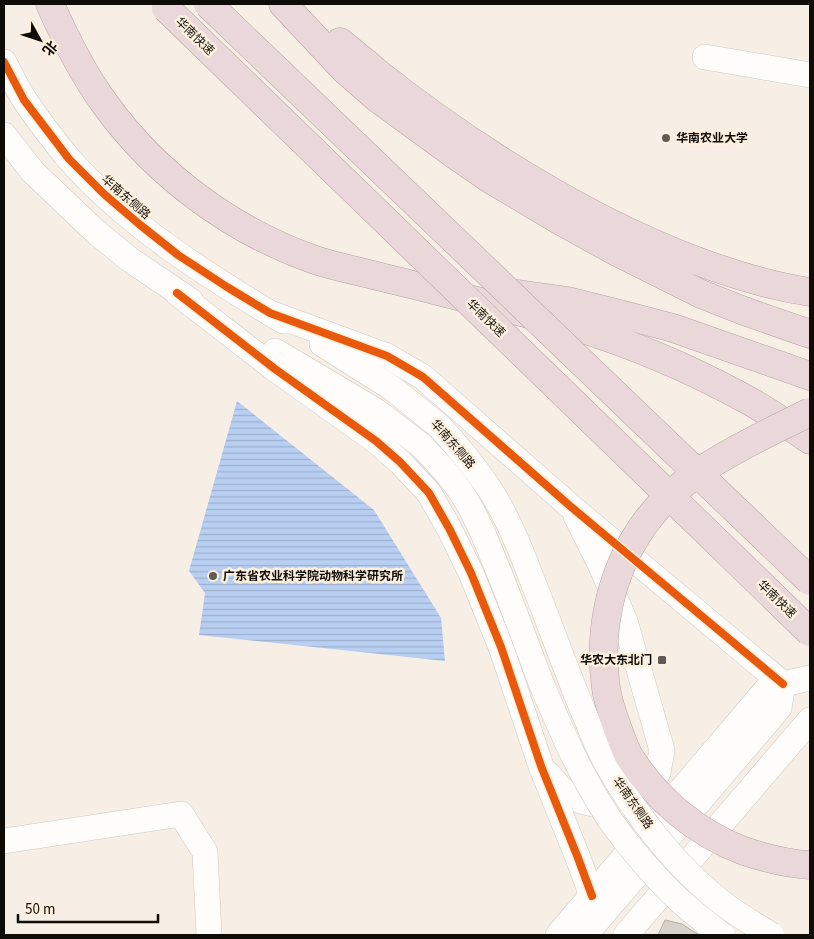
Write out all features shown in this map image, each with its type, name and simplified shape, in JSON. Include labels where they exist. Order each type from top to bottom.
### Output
[{"type":"highway","points":[[50,4],[86,76],[104,104],[126,131],[177,182],[261,238],[316,260],[554,320],[598,334],[667,360],[806,428]]},
{"type":"highway","points":[[208,4],[810,582]]},
{"type":"highway","points":[[283,4],[345,70],[377,98],[490,179],[615,251],[701,294],[810,334]]},
{"type":"highway","points":[[299,4],[345,46],[428,112],[474,144],[538,184],[609,223],[673,252],[745,277],[784,288],[810,292]]},
{"type":"highway","name":"华南快速","points":[[164,6],[810,632]]},
{"type":"highway","points":[[351,269],[577,303],[672,328],[810,376]]},
{"type":"highway","points":[[806,428],[728,454],[695,475],[666,499],[643,525],[624,557],[612,589],[606,620],[603,655],[606,690],[614,719],[628,755],[650,785],[673,809],[703,831],[732,846],[767,859],[810,865]]},
{"type":"street","points":[[705,56],[810,75]]},
{"type":"street","name":"华南东侧路","points":[[4,62],[24,100],[69,159],[104,194],[139,224],[227,288],[364,369],[392,388],[440,427],[468,458],[495,498],[517,542],[594,736],[607,765],[622,790],[670,854],[699,884],[721,903],[771,935]]},
{"type":"street","name":"华南东侧路","points":[[4,135],[34,172],[96,232],[129,260],[177,293],[242,333],[376,411],[422,446],[444,470],[461,492],[483,533],[544,689],[586,780],[605,813],[629,846],[660,881],[686,907],[722,935]]},
{"type":"street","points":[[177,293],[275,368],[376,441],[400,462],[429,493],[450,530],[495,631],[541,766],[597,905],[585,935]]},
{"type":"street","points":[[270,313],[388,356],[423,377],[570,506],[783,684]]},
{"type":"street","points":[[541,766],[561,789],[581,801],[604,807],[618,806],[642,792],[658,773],[662,750],[625,621],[601,566],[570,506]]},
{"type":"street","points":[[558,935],[597,905],[768,690],[783,684],[810,678]]},
{"type":"street","points":[[626,935],[810,720]]},
{"type":"street","points":[[4,841],[181,814],[205,852],[209,935]]},
{"type":"water","points":[[237,401],[374,510],[441,618],[445,661],[199,635],[205,593],[189,571]]},
{"type":"building","points":[[665,920],[682,924],[699,935],[658,935]]},
{"type":"cycle path","points":[[4,62],[24,100],[69,159],[104,194],[139,224],[178,255],[270,313],[387,356],[423,377],[570,506],[783,684]]},
{"type":"cycle path","points":[[177,293],[275,369],[376,441],[400,462],[429,493],[471,573],[501,647],[541,766],[592,896]]},
{"type":"place","name":"华南农业大学","points":[[666,138]]},
{"type":"place","name":"广东省农业科学院动物科学研究所","points":[[213,576]]},
{"type":"place","name":"华农大东北门","points":[[662,660]]}]
